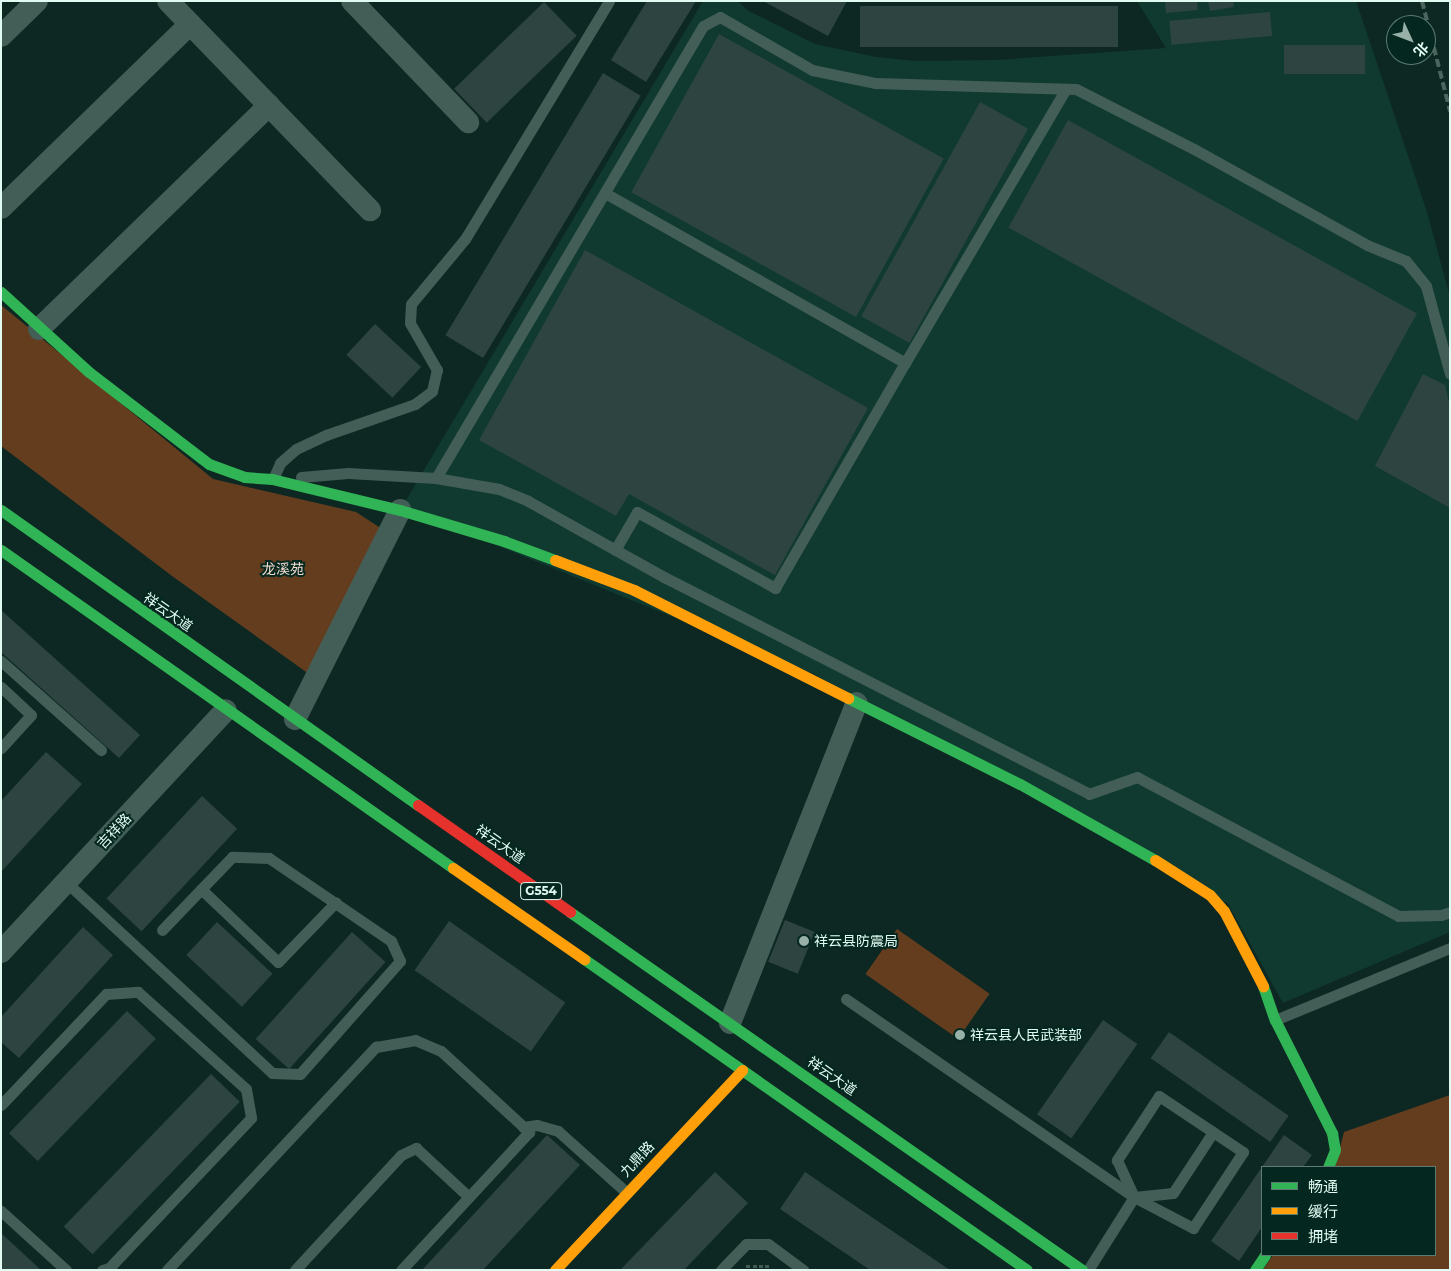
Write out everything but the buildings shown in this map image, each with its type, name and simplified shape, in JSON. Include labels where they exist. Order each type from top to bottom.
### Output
[{"type":"main road","points":[[1,292],[39,329],[132,407],[201,459],[244,477],[272,479],[400,510],[504,541],[634,590],[1020,784],[1146,853],[1200,887],[1224,911],[1258,972],[1275,1020],[1332,1133],[1334,1150],[1328,1166]]},
{"type":"main road","name":"祥云大道","points":[[1,510],[237,696],[742,1070],[1027,1270]]},
{"type":"main road","name":"祥云大道","points":[[1,550],[237,696],[295,719],[1082,1270]]},
{"type":"main road","name":"九鼎路","points":[[555,1270],[742,1070],[762,1045]]},
{"type":"main road","points":[[1255,1270],[1265,1256]]},
{"type":"street","points":[[1,36],[37,1]]},
{"type":"street","points":[[168,1],[370,210]]},
{"type":"street","points":[[352,1],[468,122]]},
{"type":"street","points":[[1,208],[190,24]]},
{"type":"street","points":[[39,329],[269,106]]},
{"type":"street","points":[[295,719],[400,510]]},
{"type":"street","name":"吉祥路","points":[[1,952],[237,696]]},
{"type":"street","points":[[730,1023],[857,703]]},
{"type":"lane","points":[[272,479],[280,463],[296,449],[326,434],[415,404],[432,391],[437,370],[410,323],[411,304],[465,239],[609,1]]},
{"type":"lane","points":[[436,478],[703,26],[720,17],[812,70],[848,78],[874,83],[939,87],[1076,89],[1194,149],[1367,245],[1406,261],[1426,286],[1450,374]]},
{"type":"lane","points":[[615,550],[637,512],[775,588],[1066,88]]},
{"type":"lane","points":[[604,193],[906,363]]},
{"type":"lane","points":[[272,479],[348,473],[436,478],[499,489],[545,510],[615,550],[1089,794],[1137,777],[1398,916],[1441,916],[1450,912]]},
{"type":"lane","points":[[1,661],[100,750]]},
{"type":"lane","points":[[1,687],[31,715],[1,748]]},
{"type":"lane","points":[[66,882],[272,1074],[300,1074],[400,961],[391,941],[269,858],[232,857],[162,930]]},
{"type":"lane","points":[[201,889],[278,962],[336,902]]},
{"type":"lane","points":[[1275,1020],[1450,948]]},
{"type":"lane","points":[[1,1105],[106,994],[130,992],[138,992],[246,1089],[251,1118],[109,1268],[102,1270]]},
{"type":"lane","points":[[846,999],[1134,1197],[1192,1228],[1243,1152],[1160,1096],[1117,1160],[1134,1197]]},
{"type":"lane","points":[[167,1270],[376,1047],[415,1040],[441,1051],[529,1132],[401,1270]]},
{"type":"lane","points":[[523,1127],[537,1125],[558,1131],[627,1193]]},
{"type":"lane","points":[[1134,1197],[1173,1193],[1213,1132]]},
{"type":"lane","points":[[295,1270],[401,1155],[416,1148],[469,1197]]},
{"type":"lane","points":[[1088,1270],[1134,1197]]},
{"type":"lane","points":[[1,1211],[66,1270]]},
{"type":"lane","points":[[724,1266],[746,1244],[768,1244],[802,1270]]},
{"type":"path","points":[[724,1266],[768,1268],[790,1261]]},
{"type":"shaded area","points":[[703,1],[738,1],[747,10],[815,44],[876,57],[916,61],[995,60],[1166,48],[1137,1],[1356,1],[1427,212],[1450,297],[1450,932],[1283,1003],[1228,904],[814,674],[402,507]]},
{"type":"green space","name":"龙溪苑","points":[[1,305],[213,479],[356,512],[382,529],[309,674],[172,576],[1,446]]},
{"type":"green space","points":[[897,929],[990,994],[958,1039],[865,974]]},
{"type":"green space","points":[[1450,1095],[1450,1270],[1263,1270],[1272,1256],[1436,1256],[1436,1166],[1335,1166],[1344,1132]]},
{"type":"railway","points":[[1422,1],[1450,111]]},
{"type":"traffic: fast","points":[[1,292],[89,372],[209,464],[244,477],[272,479],[400,510],[504,541],[555,560]]},
{"type":"traffic: fast","points":[[1,510],[418,805]]},
{"type":"traffic: fast","points":[[1,550],[453,868]]},
{"type":"traffic: fast","points":[[848,698],[1020,784],[1155,860]]},
{"type":"traffic: fast","points":[[570,912],[1082,1270]]},
{"type":"traffic: fast","points":[[584,959],[1027,1270]]},
{"type":"traffic: fast","points":[[1263,986],[1275,1020],[1332,1133],[1335,1150],[1328,1166]]},
{"type":"traffic: fast","points":[[1255,1270],[1264,1256]]},
{"type":"traffic: slow","points":[[555,560],[634,590],[848,698]]},
{"type":"traffic: slow","points":[[1155,860],[1210,895],[1224,911],[1263,986]]},
{"type":"traffic: slow","points":[[453,868],[584,959]]},
{"type":"traffic: slow","points":[[555,1270],[742,1070]]},
{"type":"traffic: jam","points":[[418,805],[570,912]]},
{"type":"place","name":"祥云县防震局","points":[[804,941]]},
{"type":"place","name":"祥云县人民武装部","points":[[960,1035]]}]
